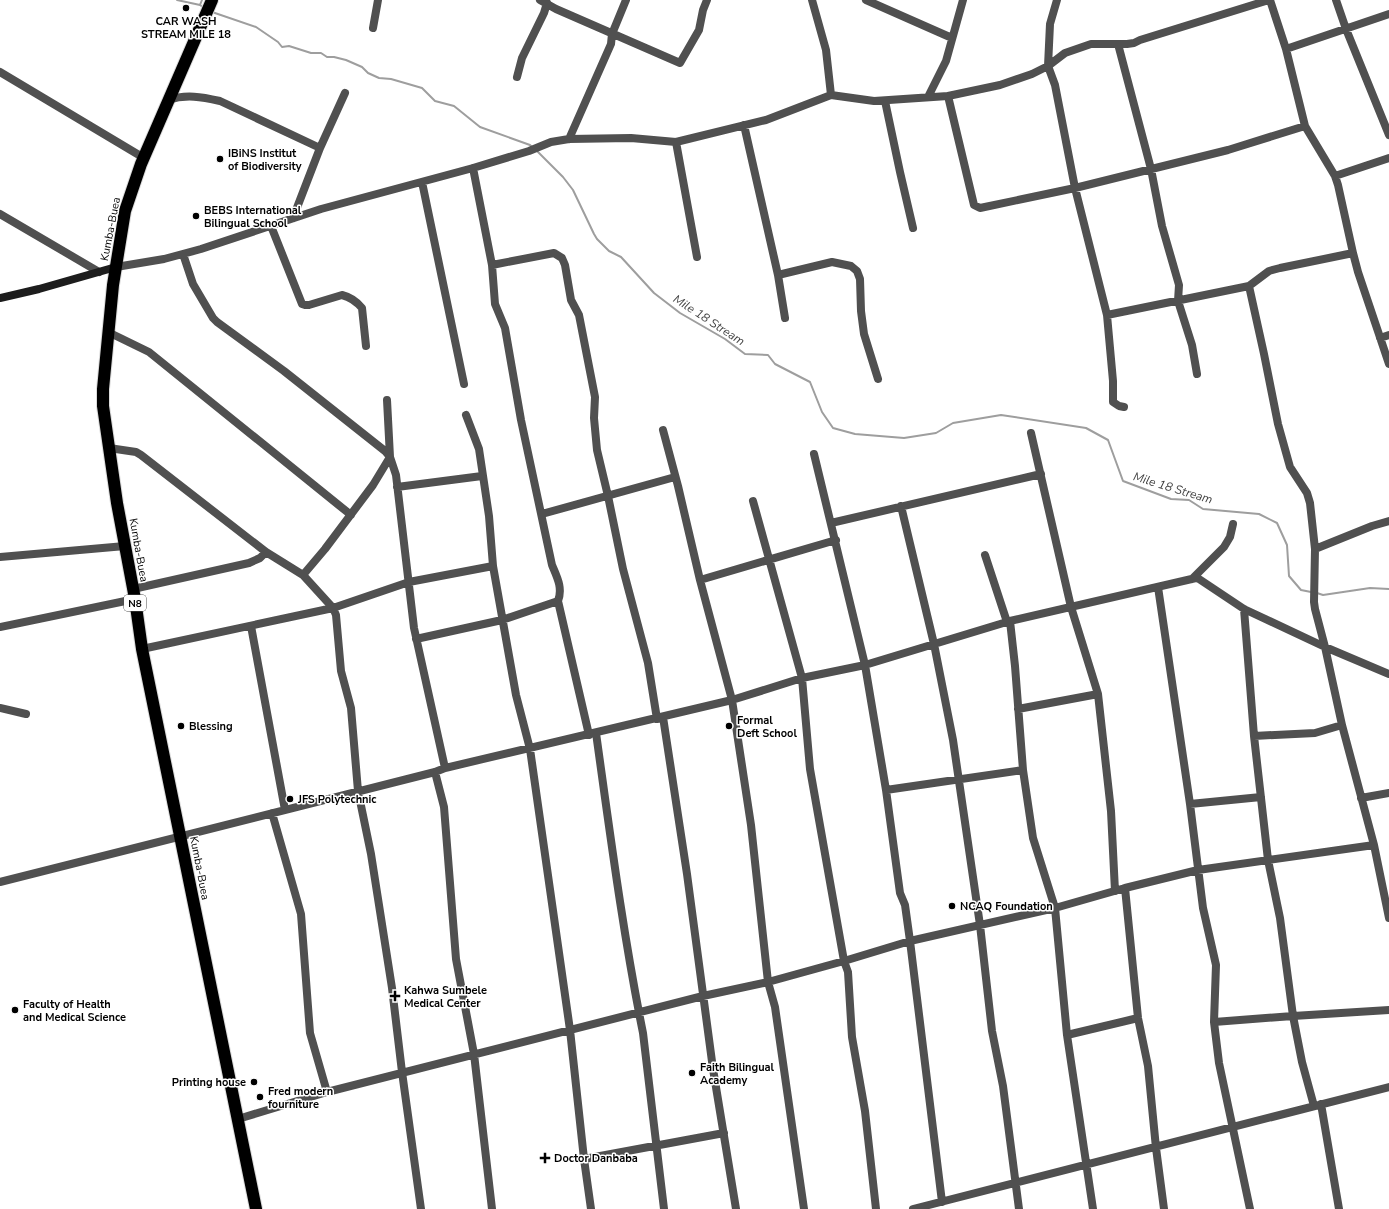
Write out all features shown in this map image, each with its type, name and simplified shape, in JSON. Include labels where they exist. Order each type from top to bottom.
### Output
[{"type":"highway","name":"Kumba-Buea","points":[[212,0],[144,158],[125,211],[108,332],[102,398],[142,649],[256,1209]]},
{"type":"street","points":[[373,28],[378,0]]},
{"type":"street","points":[[570,139],[611,44],[612,34],[626,0]]},
{"type":"street","points":[[544,2],[556,9],[680,63],[699,30],[703,10],[707,0]]},
{"type":"street","points":[[812,0],[826,50],[831,95]]},
{"type":"street","points":[[866,0],[952,38]]},
{"type":"street","points":[[928,97],[946,61],[963,0]]},
{"type":"street","points":[[1057,0],[1050,24],[1048,66],[1055,85],[1075,188],[1107,315],[1113,381],[1113,402],[1124,407]]},
{"type":"street","points":[[0,298],[39,289],[116,267],[183,254],[321,209],[473,168],[529,151],[550,142],[570,139],[631,138],[676,142],[775,117],[831,95],[865,101],[885,101],[948,96],[1000,85],[1032,74],[1048,66],[1065,53],[1091,44],[1134,43],[1270,0],[1286,49],[1305,126],[1335,176],[1338,185],[1352,253],[1389,364]]},
{"type":"street","points":[[1336,0],[1346,29],[1389,135]]},
{"type":"street","points":[[517,77],[522,58],[544,13],[544,2]]},
{"type":"street","points":[[1286,49],[1389,14]]},
{"type":"street","points":[[1118,44],[1151,169],[1162,226],[1179,285],[1178,301],[1192,345],[1197,374]]},
{"type":"street","points":[[0,72],[144,158]]},
{"type":"street","points":[[293,218],[320,148],[345,93]]},
{"type":"street","points":[[168,100],[186,96],[220,102],[320,148]]},
{"type":"street","points":[[948,96],[974,205],[980,208],[1075,188],[1228,150],[1305,126]]},
{"type":"street","points":[[885,101],[913,228]]},
{"type":"street","points":[[744,125],[778,275],[785,318]]},
{"type":"street","points":[[676,142],[697,257]]},
{"type":"street","points":[[1335,176],[1389,158]]},
{"type":"street","points":[[473,168],[492,265],[496,309],[505,328],[521,420],[552,565],[560,590],[558,601],[592,734],[638,1012],[643,1033],[664,1209]]},
{"type":"street","points":[[422,182],[464,384]]},
{"type":"street","points":[[0,214],[99,272]]},
{"type":"street","points":[[271,226],[302,304],[309,305],[342,295],[354,300],[362,308],[366,346]]},
{"type":"street","points":[[492,265],[554,253],[562,258],[565,265],[570,300],[580,315],[595,397],[594,418],[597,450],[623,569],[648,663],[660,718],[687,874],[713,1069],[736,1209]]},
{"type":"street","points":[[1107,315],[1249,286],[1269,271],[1352,253]]},
{"type":"street","points":[[183,254],[193,284],[213,318],[355,426],[390,457]]},
{"type":"street","points":[[778,275],[832,262],[851,266],[857,271],[860,279],[861,312],[864,334],[878,379]]},
{"type":"street","points":[[1249,286],[1278,424],[1290,467],[1307,493],[1310,503],[1315,549],[1314,602],[1342,725],[1374,845],[1389,918]]},
{"type":"street","points":[[108,332],[149,352],[351,515]]},
{"type":"street","points":[[1380,338],[1389,335]]},
{"type":"street","points":[[387,400],[390,457],[396,475],[416,639],[445,768]]},
{"type":"street","points":[[466,415],[479,449],[490,524],[493,566],[502,620],[516,695],[530,749],[570,1030],[584,1160],[591,1209]]},
{"type":"street","points":[[663,430],[700,580],[732,700],[751,825],[768,982],[777,1014],[804,1209]]},
{"type":"street","points":[[1031,433],[1071,606],[1098,694],[1111,811],[1115,891]]},
{"type":"street","points":[[109,448],[141,454],[266,552],[303,576],[333,608],[337,620],[341,671],[352,716],[358,791],[371,854],[392,988],[421,1209]]},
{"type":"street","points":[[814,454],[865,665],[886,790],[900,893],[905,905],[942,1202]]},
{"type":"street","points":[[303,576],[373,485],[390,457]]},
{"type":"street","points":[[831,523],[1041,474]]},
{"type":"street","points":[[397,487],[482,476]]},
{"type":"street","points":[[542,514],[675,477]]},
{"type":"street","points":[[753,501],[802,678],[810,769],[844,961],[848,972],[852,1037],[865,1111],[876,1209]]},
{"type":"street","points":[[901,506],[934,644],[959,778],[980,925],[992,1031],[1003,1086],[1017,1182],[1019,1209]]},
{"type":"street","points":[[1315,549],[1372,526],[1389,521]]},
{"type":"street","points":[[1192,579],[1224,547],[1230,536],[1233,524]]},
{"type":"street","points":[[700,580],[770,558],[836,540]]},
{"type":"street","points":[[0,557],[125,546]]},
{"type":"street","points":[[0,627],[134,594],[249,563],[260,558],[266,552]]},
{"type":"street","points":[[985,555],[1008,622],[1023,770],[1033,838],[1055,908],[1067,1035],[1093,1209]]},
{"type":"street","points":[[142,649],[333,608],[409,582],[493,566]]},
{"type":"street","points":[[0,882],[435,772],[445,768],[732,700],[802,678],[865,665],[1008,622],[1071,606],[1192,579],[1200,579],[1244,609],[1325,647],[1389,674]]},
{"type":"street","points":[[1158,587],[1190,804],[1203,908],[1216,965],[1214,1022],[1219,1063],[1250,1209]]},
{"type":"street","points":[[416,639],[502,620],[558,601]]},
{"type":"street","points":[[1244,609],[1254,736],[1268,860],[1280,918],[1302,1062],[1318,1105],[1339,1209]]},
{"type":"street","points":[[251,626],[285,810]]},
{"type":"street","points":[[1018,710],[1098,694]]},
{"type":"street","points":[[0,708],[26,714]]},
{"type":"street","points":[[1254,736],[1315,733],[1342,725]]},
{"type":"street","points":[[886,790],[959,778],[1023,770]]},
{"type":"street","points":[[435,772],[444,806],[449,886],[456,959],[474,1054],[492,1209]]},
{"type":"street","points":[[1361,798],[1389,793]]},
{"type":"street","points":[[1190,804],[1261,797]]},
{"type":"street","points":[[272,813],[301,914],[310,1033],[327,1092]]},
{"type":"street","points":[[238,1119],[327,1092],[402,1072],[703,996],[768,982],[844,961],[910,940],[1055,908],[1125,888],[1198,870],[1374,845]]},
{"type":"street","points":[[1125,888],[1138,1018],[1148,1066],[1164,1209]]},
{"type":"street","points":[[1214,1022],[1389,1010]]},
{"type":"street","points":[[1067,1035],[1138,1018]]},
{"type":"street","points":[[918,1208],[1389,1087]]},
{"type":"street","points":[[584,1160],[724,1133]]},
{"type":"waterway","points":[[177,0],[200,5]]},
{"type":"waterway","name":"Mile 18 Stream","points":[[202,0],[200,5],[204,8]]},
{"type":"waterway","name":"Mile 18 Stream","points":[[212,12],[256,27],[278,42],[282,47],[289,46],[311,53],[321,53],[327,57],[346,60],[362,67],[368,73],[379,78],[391,79],[422,88],[435,101],[454,106],[480,127],[532,147]]},
{"type":"waterway","name":"Mile 18 Stream","points":[[536,150],[563,177],[573,190],[594,234],[609,251],[621,257],[654,293],[680,313],[725,339],[745,354],[768,355],[775,364],[810,382],[822,412],[833,428],[855,434],[904,438],[936,433],[953,423],[1001,415],[1086,428],[1108,440],[1123,481],[1171,499],[1189,500],[1203,509],[1259,514],[1277,523],[1287,545],[1289,576],[1301,590],[1311,592]]},
{"type":"waterway","name":"Mile 18 Stream","points":[[1317,593],[1323,595],[1370,588],[1389,589]]},
{"type":"place","name":"CAR WASH STREAM MILE 18","points":[[186,8]]},
{"type":"place","name":"IBiNS Institut of Biodiversity","points":[[220,159]]},
{"type":"place","name":"BEBS International Bilingual School","points":[[196,216]]},
{"type":"place","name":"Blessing","points":[[181,726]]},
{"type":"place","name":"Formal Deft School","points":[[729,726]]},
{"type":"place","name":"JFS Polytechnic","points":[[290,799]]},
{"type":"place","name":"NCAQ Foundation","points":[[952,906]]},
{"type":"place","name":"Kahwa Sumbele Medical Center","points":[[395,996]]},
{"type":"place","name":"Faculty of Health and Medical Science","points":[[15,1010]]},
{"type":"place","name":"Faith Bilingual Academy","points":[[692,1073]]},
{"type":"place","name":"Printing house","points":[[254,1082]]},
{"type":"place","name":"Fred modern fourniture","points":[[260,1097]]},
{"type":"place","name":"Doctor Danbaba","points":[[545,1158]]}]
